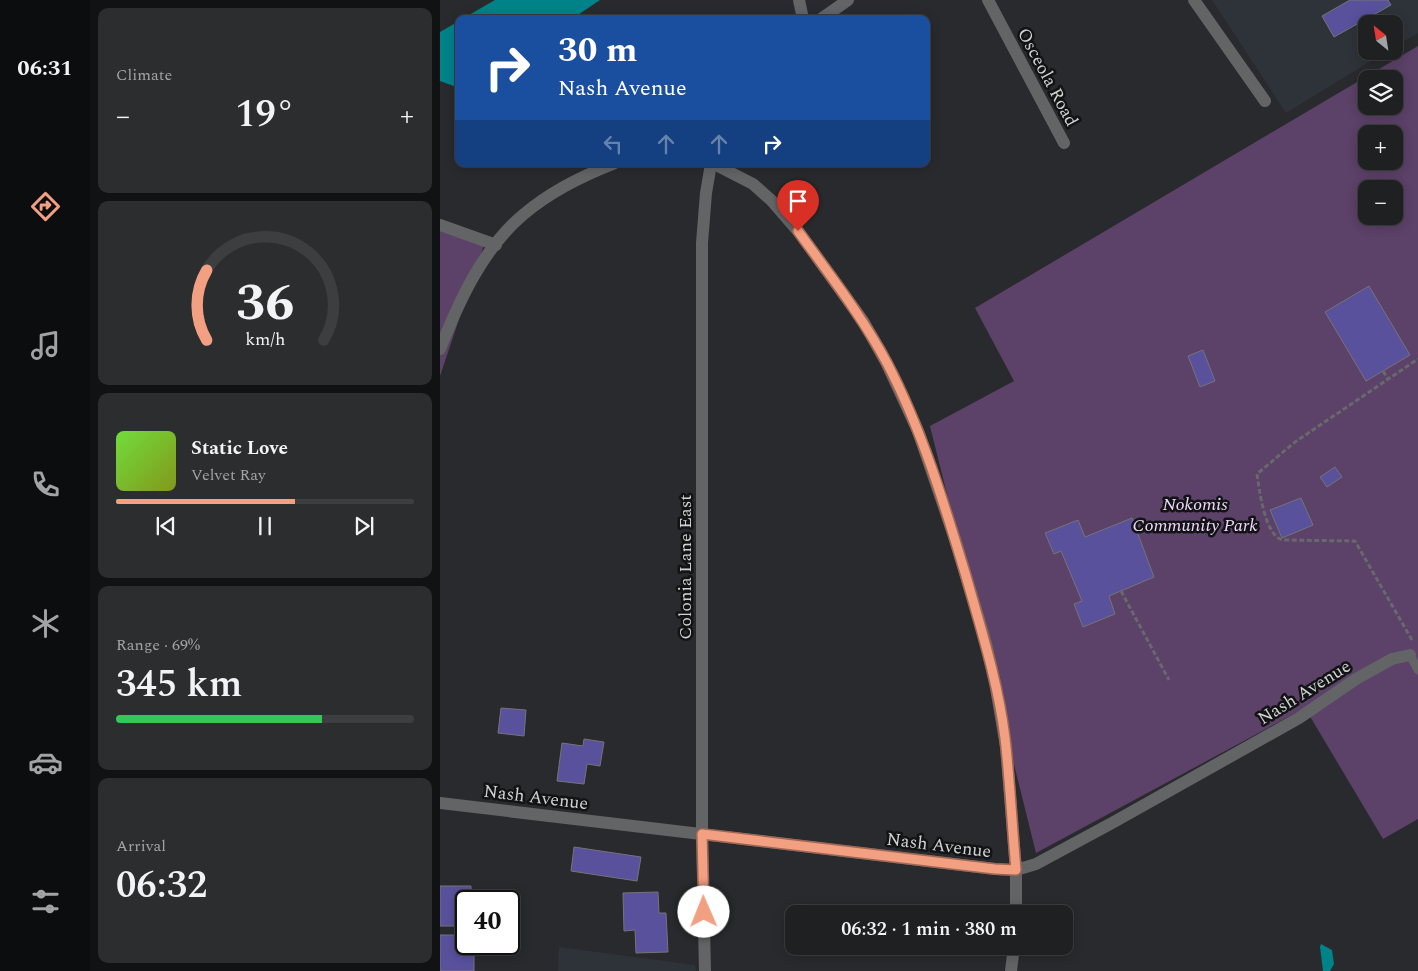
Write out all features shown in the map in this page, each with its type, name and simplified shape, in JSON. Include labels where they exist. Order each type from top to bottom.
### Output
[{"type":"street","points":[[799,0],[802,15]]},
{"type":"street","points":[[827,15],[848,0]]},
{"type":"street","name":"Osceola Road","points":[[988,0],[1064,143]]},
{"type":"street","points":[[1194,0],[1265,102]]},
{"type":"street","points":[[440,349],[470,282],[508,229],[535,205],[575,181],[606,167]]},
{"type":"street","name":"Colonia Lane East","points":[[706,971],[702,834],[702,243],[706,193],[712,167]]},
{"type":"street","points":[[719,167],[753,184],[772,201],[798,231],[863,321],[906,403],[955,539],[986,644],[996,688],[1005,738],[1016,870],[1016,905]]},
{"type":"street","points":[[440,225],[496,245]]},
{"type":"street","name":"Nash Avenue","points":[[440,803],[1016,870],[1036,864],[1112,823],[1299,718],[1356,679],[1392,659],[1410,655]]},
{"type":"street","points":[[1012,971],[1013,955]]},
{"type":"lane","points":[[1410,655],[1418,670]]},
{"type":"path","points":[[1410,655],[1413,642],[1355,541],[1279,540],[1268,523],[1261,502],[1257,474],[1295,442],[1418,359]]},
{"type":"path","points":[[1383,371],[1388,379]]},
{"type":"path","points":[[1121,591],[1169,680]]},
{"type":"shaded area","points":[[1212,0],[1418,0],[1418,33],[1403,42],[1403,15],[1358,15],[1358,60],[1372,60],[1286,113]]},
{"type":"shaded area","points":[[559,947],[695,965],[696,971],[558,971]]},
{"type":"green space","name":"Nokomis Community Park","points":[[1418,46],[1418,819],[1383,839],[1305,708],[1036,853],[930,426],[1014,381],[975,308],[1358,81],[1358,115],[1403,115],[1403,70],[1377,70],[1394,60],[1403,60],[1403,55]]},
{"type":"green space","points":[[440,229],[484,245],[440,376]]},
{"type":"water","points":[[495,0],[600,0],[578,15],[469,15]]},
{"type":"water","points":[[455,23],[455,87],[440,81],[440,32]]},
{"type":"water","points":[[1321,944],[1332,950],[1334,964],[1330,971],[1323,971]]},
{"type":"building","points":[[1350,0],[1388,0],[1391,5],[1373,15],[1358,15],[1358,24],[1334,37],[1322,16]]},
{"type":"building","points":[[1369,286],[1410,355],[1366,381],[1325,312]]},
{"type":"building","points":[[1203,350],[1215,381],[1200,387],[1188,356]]},
{"type":"building","points":[[1335,467],[1342,477],[1327,487],[1320,477]]},
{"type":"building","points":[[1301,498],[1313,525],[1282,538],[1270,510]]},
{"type":"building","points":[[1132,518],[1154,577],[1109,596],[1115,614],[1083,627],[1074,604],[1082,601],[1061,551],[1054,554],[1045,533],[1078,520],[1085,537]]},
{"type":"building","points":[[501,708],[526,710],[524,736],[498,733]]},
{"type":"building","points":[[584,739],[604,742],[600,766],[587,764],[584,784],[557,781],[562,743],[583,746]]},
{"type":"building","points":[[574,847],[641,857],[637,881],[571,871]]},
{"type":"building","points":[[440,886],[471,886],[471,890],[455,890],[455,926],[440,926]]},
{"type":"building","points":[[658,892],[659,913],[666,913],[668,952],[636,953],[635,930],[624,931],[623,893]]},
{"type":"building","points":[[440,935],[455,935],[455,955],[474,955],[474,971],[440,971]]},
{"type":"route","points":[[704,912],[702,834],[1016,870],[1005,738],[996,688],[986,644],[955,539],[920,438],[906,403],[886,362],[863,321],[798,231]]}]
